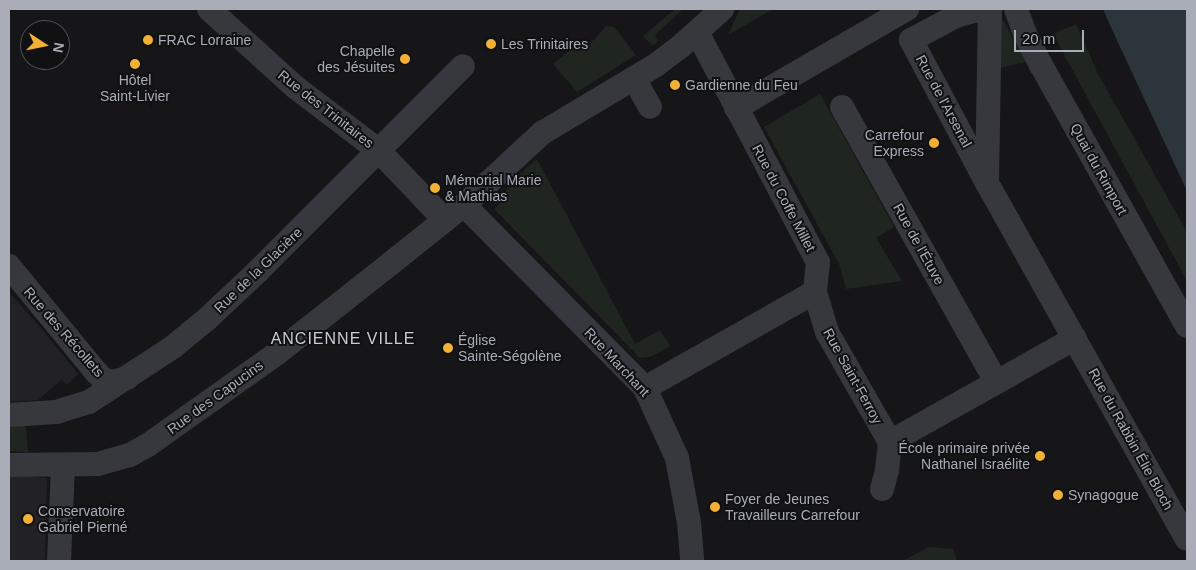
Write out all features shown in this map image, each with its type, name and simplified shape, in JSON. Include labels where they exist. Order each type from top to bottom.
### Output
[{"type":"street","name":"Rue des Trinitaires","points":[[209,9],[295,88],[378,150],[463,66]]},
{"type":"street","name":"Rue des Capucins","points":[[9,465],[63,466],[109,462],[148,446],[276,354],[464,205],[542,132],[634,79],[680,47],[722,9]]},
{"type":"street","points":[[736,108],[907,9]]},
{"type":"street","name":"Quai du Rimport","points":[[1016,9],[1025,34],[1041,65],[1187,326]]},
{"type":"street","name":"Rue de l'Arsenal","points":[[988,183],[989,10],[973,11],[956,16],[911,40],[988,183],[1075,338]]},
{"type":"street","name":"Rue du Coffe Millet","points":[[697,32],[818,262],[815,292]]},
{"type":"street","points":[[634,79],[650,107]]},
{"type":"street","name":"Rue de l'Étuve","points":[[842,107],[996,381]]},
{"type":"street","points":[[378,150],[445,220]]},
{"type":"street","name":"Rue de la Glacière","points":[[9,415],[39,414],[72,409],[89,402],[173,347],[207,319],[328,204],[378,150]]},
{"type":"street","name":"Rue Marchant","points":[[464,205],[645,388],[677,458],[689,523],[692,561]]},
{"type":"street","name":"Rue des Récollets","points":[[9,266],[104,380],[113,382],[127,378]]},
{"type":"street","points":[[645,388],[815,292]]},
{"type":"street","name":"Rue Saint-Ferroy","points":[[815,292],[827,332],[890,442]]},
{"type":"street","points":[[882,489],[887,470],[890,442],[1075,338]]},
{"type":"street","name":"Rue du Rabbin Élie Bloch","points":[[1075,338],[1187,539]]},
{"type":"street","points":[[59,561],[63,466]]},
{"type":"shaded area","points":[[675,9],[683,9],[655,35],[658,41],[653,46],[643,36]]},
{"type":"shaded area","points":[[740,9],[773,9],[728,35]]},
{"type":"shaded area","points":[[1103,9],[1187,9],[1187,191],[1109,23]]},
{"type":"shaded area","points":[[1003,20],[1026,62],[1000,68],[1000,21]]},
{"type":"shaded area","points":[[1076,24],[1098,74],[1187,232],[1187,281],[1053,34]]},
{"type":"shaded area","points":[[606,26],[614,27],[636,55],[577,92],[553,64],[580,42],[584,47],[595,39]]},
{"type":"shaded area","points":[[820,94],[894,227],[876,238],[902,281],[846,289],[839,264],[764,127]]},
{"type":"shaded area","points":[[537,159],[635,344],[660,330],[670,346],[650,357],[640,358],[495,210],[510,183]]},
{"type":"shaded area","points":[[9,292],[78,374],[67,385],[61,380],[38,400],[9,402]]},
{"type":"shaded area","points":[[25,419],[28,452],[9,451],[9,420]]},
{"type":"shaded area","name":"Conservatoire Gabriel Pierné","points":[[9,475],[47,478],[45,561],[9,561]]},
{"type":"shaded area","points":[[929,547],[953,549],[957,561],[902,561]]},
{"type":"place","name":"FRAC Lorraine","points":[[148,40]]},
{"type":"place","name":"Les Trinitaires","points":[[491,44]]},
{"type":"place","name":"Chapelle des Jésuites","points":[[405,59]]},
{"type":"place","name":"Hôtel Saint-Livier","points":[[135,64]]},
{"type":"place","name":"Gardienne du Feu","points":[[675,85]]},
{"type":"place","name":"Carrefour Express","points":[[934,143]]},
{"type":"place","name":"Mémorial Marie & Mathias","points":[[435,188]]},
{"type":"place","name":"Église Sainte-Ségolène","points":[[448,348]]},
{"type":"place","name":"École primaire privée Nathanel Israélite","points":[[1040,456]]},
{"type":"place","name":"Synagogue","points":[[1058,495]]},
{"type":"place","name":"Foyer de Jeunes Travailleurs Carrefour","points":[[715,507]]},
{"type":"place","name":"Conservatoire Gabriel Pierné","points":[[28,519]]},
{"type":"district","name":"ANCIENNE VILLE","points":[[343,339]]}]
